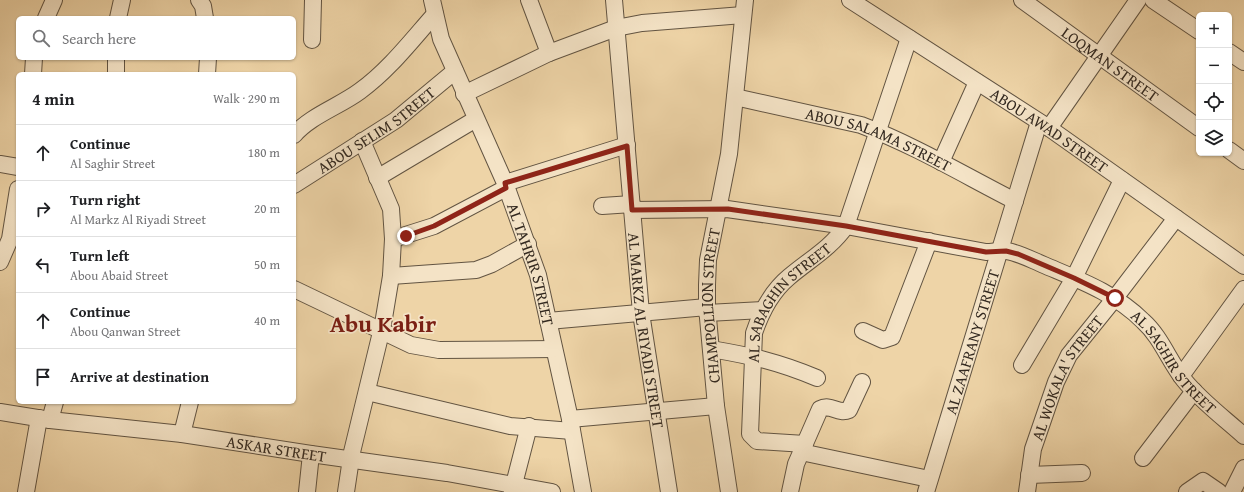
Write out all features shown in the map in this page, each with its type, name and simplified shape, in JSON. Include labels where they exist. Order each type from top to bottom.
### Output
[{"type":"street","points":[[47,16],[54,0]]},
{"type":"street","points":[[118,16],[122,0]]},
{"type":"street","points":[[198,0],[203,6],[205,16]]},
{"type":"street","points":[[312,40],[313,0]]},
{"type":"street","points":[[529,0],[549,53]]},
{"type":"street","name":"AL MARKZ AL RIYADI STREET","points":[[614,0],[641,313],[655,411],[669,492]]},
{"type":"street","name":"ABOU AWAD STREET","points":[[850,0],[1044,125],[1244,266]]},
{"type":"street","name":"LOQMAN STREET","points":[[1022,0],[1196,126]]},
{"type":"street","name":"AL ZAAFRANY STREET","points":[[927,486],[1015,201],[1044,125],[1099,56],[1138,0]]},
{"type":"street","points":[[1154,0],[1196,29]]},
{"type":"street","points":[[296,133],[305,125],[360,91],[382,73],[433,7]]},
{"type":"street","name":"AL TAHRIR STREET","points":[[433,7],[441,39],[464,94],[506,185],[538,275],[571,425],[583,492]]},
{"type":"street","points":[[464,94],[549,53],[616,28],[744,8]]},
{"type":"street","name":"CHAMPOLLION STREET","points":[[730,492],[716,406],[707,310],[708,260],[729,154],[744,8]]},
{"type":"street","name":"AL SABAGHIN STREET","points":[[909,38],[846,226],[829,247],[780,285],[763,310],[754,333],[750,434],[757,441],[803,448],[927,486]]},
{"type":"street","points":[[1232,54],[1244,62]]},
{"type":"street","points":[[33,72],[34,60]]},
{"type":"street","points":[[116,60],[116,72]]},
{"type":"street","points":[[207,72],[208,60]]},
{"type":"street","name":"ABOU SELIM STREET","points":[[296,184],[396,120],[455,71]]},
{"type":"street","points":[[941,162],[978,82]]},
{"type":"street","name":"ABOU SALAMA STREET","points":[[735,97],[843,120],[878,131],[1015,201]]},
{"type":"street","points":[[377,178],[476,119]]},
{"type":"street","points":[[346,492],[351,460],[381,331],[391,276],[393,239],[391,209],[362,142]]},
{"type":"street","points":[[393,239],[434,226],[506,185],[627,146]]},
{"type":"street","points":[[1232,152],[1244,161]]},
{"type":"street","points":[[0,164],[16,167]]},
{"type":"street","points":[[1022,365],[1074,278],[1122,180]]},
{"type":"street","points":[[0,262],[10,239],[16,201]]},
{"type":"street","name":"AL SAGHIR STREET","points":[[602,206],[719,208],[846,226],[986,252],[1000,250],[1018,254],[1074,278],[1115,298],[1144,321],[1158,339],[1169,360],[1194,391],[1244,436]]},
{"type":"street","name":"AL WOKALA' STREET","points":[[1027,492],[1033,449],[1061,368],[1077,342],[1115,298],[1176,218]]},
{"type":"street","points":[[863,330],[883,340],[892,337],[930,241]]},
{"type":"street","points":[[391,276],[476,270],[492,264],[528,244]]},
{"type":"street","points":[[1181,376],[1244,289]]},
{"type":"street","points":[[296,290],[411,345],[425,349],[554,349]]},
{"type":"street","points":[[548,321],[641,313],[707,310],[763,310]]},
{"type":"street","points":[[711,349],[753,356],[786,365],[817,378]]},
{"type":"street","points":[[790,492],[792,477],[820,409],[829,406],[842,412],[849,410],[862,382]]},
{"type":"street","points":[[1143,458],[1194,391]]},
{"type":"street","points":[[367,392],[478,420],[510,426],[571,425],[655,411],[716,406]]},
{"type":"street","points":[[26,492],[44,419],[54,404]]},
{"type":"street","points":[[182,434],[190,404]]},
{"type":"street","name":"ASKAR STREET","points":[[0,412],[44,419],[182,434],[351,460],[447,472],[513,488],[552,492]]},
{"type":"street","points":[[513,488],[529,426]]},
{"type":"street","points":[[307,492],[311,454]]},
{"type":"street","points":[[1232,492],[1244,468]]},
{"type":"street","points":[[1029,475],[1082,472]]},
{"type":"street","points":[[1187,492],[1203,481],[1220,492]]},
{"type":"district","name":"Abu Kabir","points":[[383,324]]},
{"type":"route","points":[[406,236],[434,226],[506,188],[505,183],[627,146],[632,210],[719,208],[846,226],[986,252],[1000,250],[1012,252],[1074,278],[1115,298]]}]
